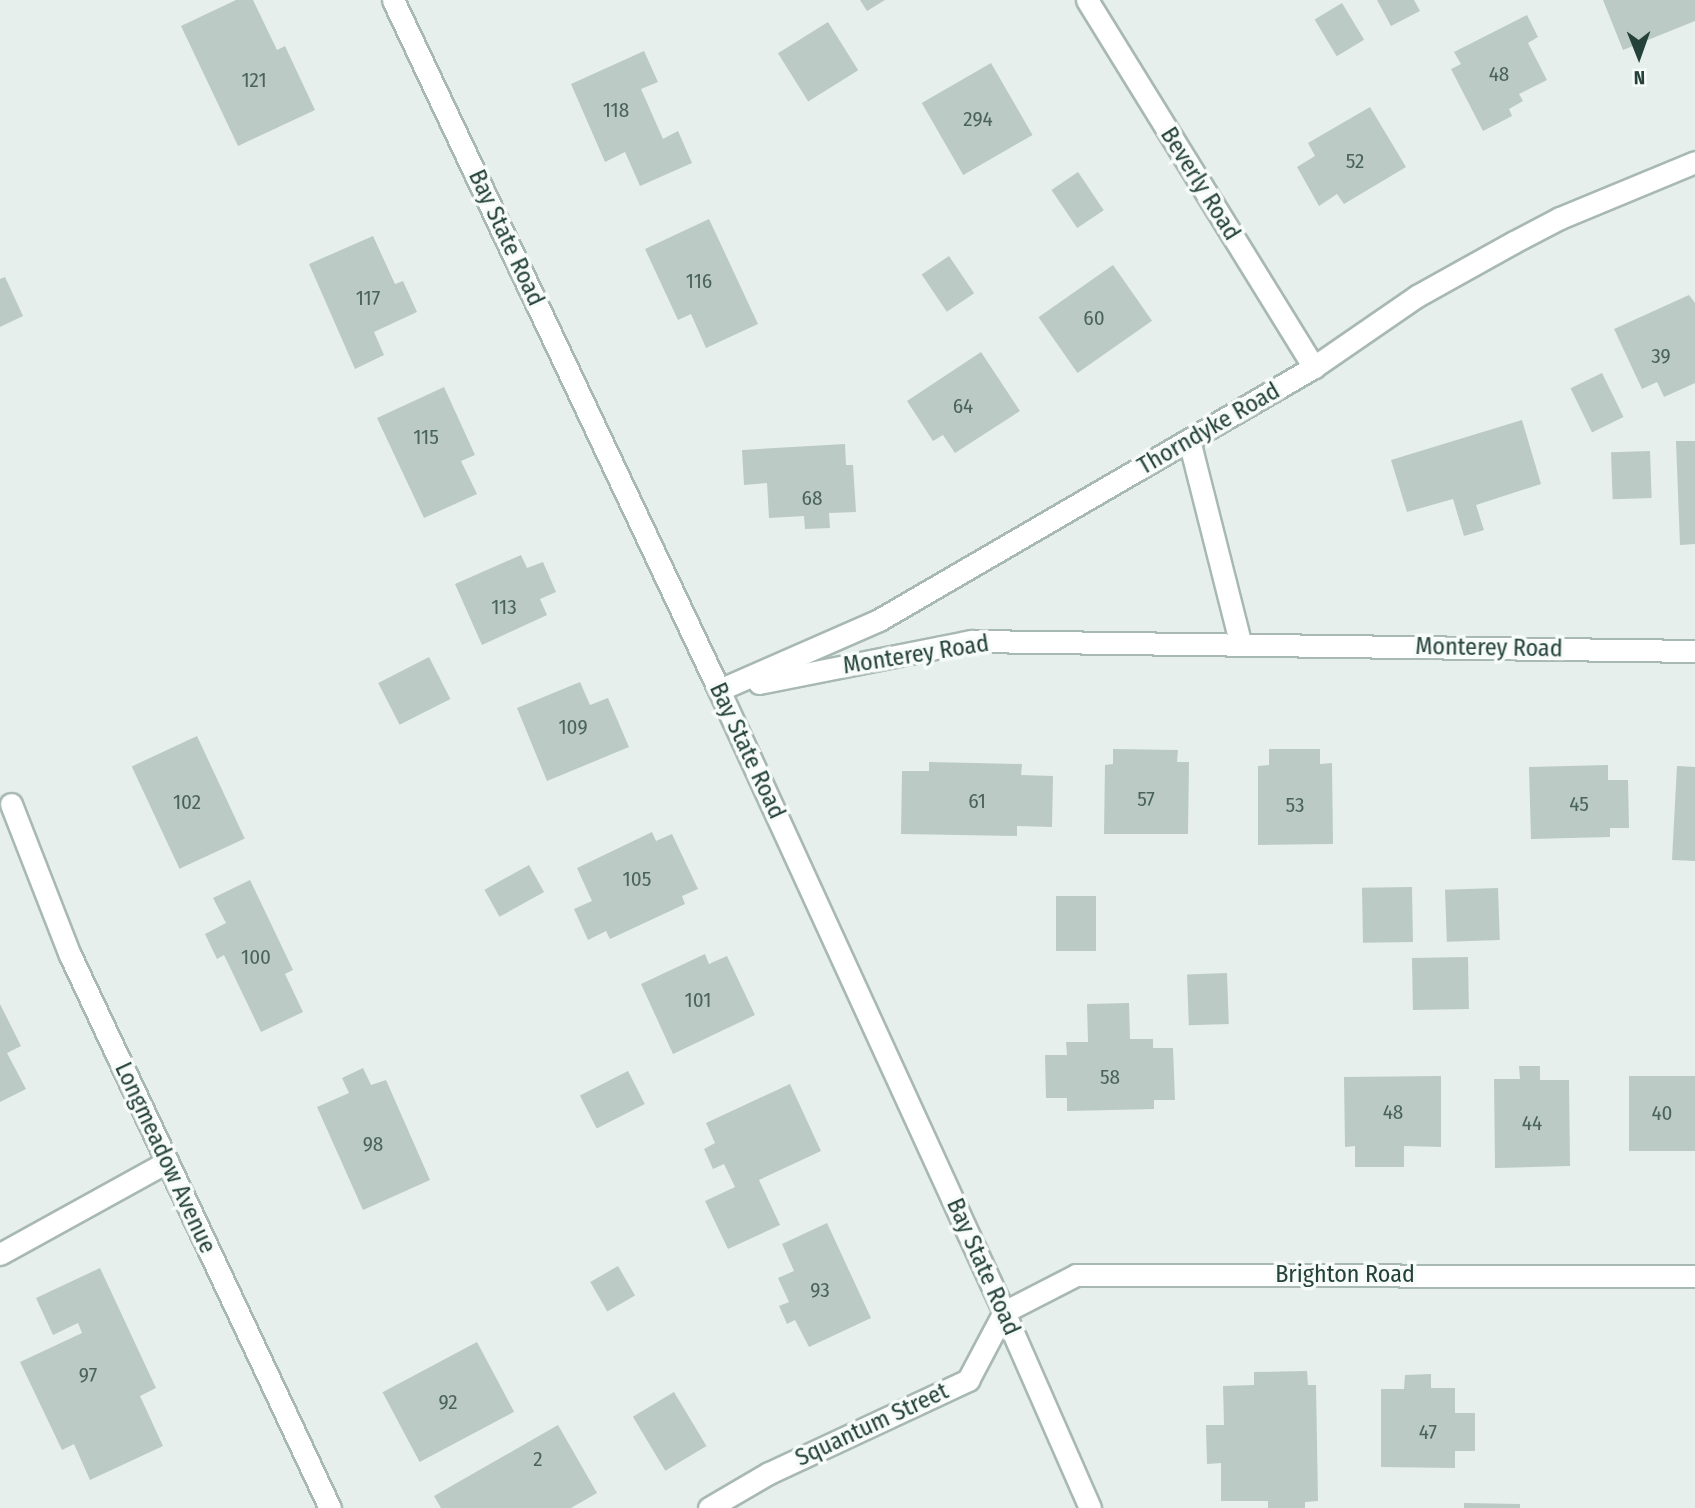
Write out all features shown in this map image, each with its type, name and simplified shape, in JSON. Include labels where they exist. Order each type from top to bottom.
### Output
[{"type":"street","name":"Bay State Road","points":[[393,0],[719,690],[1090,1508]]},
{"type":"street","name":"Beverly Road","points":[[1087,0],[1314,368]]},
{"type":"street","name":"Thorndyke Road","points":[[719,690],[879,620],[1314,368],[1417,296],[1548,224],[1695,162]]},
{"type":"street","points":[[1189,440],[1241,645]]},
{"type":"street","name":"Monterey Road","points":[[719,690],[972,642],[1695,651]]},
{"type":"street","name":"Longmeadow Avenue","points":[[11,804],[70,955],[330,1508]]},
{"type":"street","points":[[0,1254],[167,1162]]},
{"type":"street","name":"Brighton Road","points":[[1003,1312],[1076,1275],[1695,1276]]},
{"type":"street","name":"Squantum Street","points":[[709,1508],[769,1473],[968,1380],[1003,1312]]},
{"type":"building","points":[[236,0],[253,0],[277,50],[285,46],[315,110],[238,146],[181,26]]},
{"type":"building","points":[[860,0],[885,0],[867,11]]},
{"type":"building","points":[[1377,0],[1414,0],[1420,11],[1391,26]]},
{"type":"building","points":[[1603,0],[1695,0],[1695,21],[1623,50]]},
{"type":"building","points":[[1342,3],[1364,40],[1337,56],[1315,19]]},
{"type":"building","points":[[1527,15],[1538,37],[1528,43],[1547,80],[1519,94],[1523,101],[1509,109],[1512,116],[1483,131],[1451,69],[1461,64],[1454,52]]},
{"type":"building","points":[[828,22],[858,70],[808,102],[778,53]]},
{"type":"building","points":[[644,51],[658,82],[641,89],[663,139],[678,131],[692,163],[640,186],[625,152],[605,162],[571,84]]},
{"type":"building","points":[[991,63],[1032,135],[963,175],[922,103]]},
{"type":"building","points":[[1370,107],[1406,167],[1344,204],[1337,194],[1319,206],[1297,167],[1315,156],[1308,143]]},
{"type":"building","points":[[1078,172],[1104,210],[1077,228],[1051,190]]},
{"type":"building","points":[[709,219],[758,324],[706,348],[691,314],[678,320],[645,249]]},
{"type":"building","points":[[373,236],[395,284],[403,281],[417,312],[374,332],[384,355],[355,369],[309,264]]},
{"type":"building","points":[[949,256],[974,293],[947,312],[922,274]]},
{"type":"building","points":[[1113,265],[1152,321],[1077,373],[1038,317]]},
{"type":"building","points":[[5,277],[23,316],[0,327],[0,279]]},
{"type":"building","points":[[1689,295],[1695,303],[1695,383],[1664,397],[1657,382],[1642,389],[1614,329]]},
{"type":"building","points":[[981,352],[1020,411],[955,453],[943,435],[933,441],[907,401]]},
{"type":"building","points":[[1602,373],[1623,417],[1592,432],[1571,388]]},
{"type":"building","points":[[444,387],[475,455],[461,461],[477,494],[424,518],[377,418]]},
{"type":"building","points":[[1522,420],[1541,484],[1476,505],[1484,530],[1464,536],[1453,499],[1407,512],[1391,460]]},
{"type":"building","points":[[1676,441],[1695,441],[1695,544],[1680,545]]},
{"type":"building","points":[[845,444],[846,465],[853,465],[856,512],[829,513],[830,528],[805,529],[804,516],[769,518],[767,483],[744,485],[742,450]]},
{"type":"building","points":[[1650,451],[1652,498],[1613,499],[1611,452]]},
{"type":"building","points":[[521,555],[527,568],[543,562],[556,592],[540,599],[547,615],[482,645],[455,584]]},
{"type":"building","points":[[429,657],[450,699],[400,725],[378,683]]},
{"type":"building","points":[[580,682],[590,705],[608,698],[629,747],[547,781],[517,708]]},
{"type":"building","points":[[197,736],[245,838],[180,869],[132,766]]},
{"type":"building","points":[[1113,749],[1178,750],[1177,762],[1189,762],[1188,834],[1104,834],[1105,765],[1113,764]]},
{"type":"building","points":[[1269,749],[1320,749],[1320,764],[1332,763],[1333,844],[1258,845],[1258,766],[1269,765]]},
{"type":"building","points":[[929,762],[1022,764],[1021,775],[1053,776],[1052,827],[1017,826],[1017,836],[901,834],[902,771],[929,771]]},
{"type":"building","points":[[1608,765],[1608,780],[1628,780],[1629,828],[1610,828],[1610,837],[1531,839],[1529,767]]},
{"type":"building","points":[[1677,766],[1695,767],[1695,861],[1672,860]]},
{"type":"building","points":[[652,832],[656,841],[672,834],[698,889],[682,896],[685,904],[610,939],[606,931],[588,940],[574,909],[592,901],[577,868]]},
{"type":"building","points":[[529,865],[544,892],[499,917],[484,890]]},
{"type":"building","points":[[250,880],[293,970],[285,974],[303,1012],[261,1032],[224,955],[217,959],[205,934],[226,923],[213,898]]},
{"type":"building","points":[[1412,887],[1413,942],[1363,943],[1362,888]]},
{"type":"building","points":[[1498,888],[1500,940],[1447,942],[1445,890]]},
{"type":"building","points":[[1056,896],[1096,896],[1096,951],[1056,951]]},
{"type":"building","points":[[705,954],[709,964],[727,956],[755,1015],[673,1054],[641,984]]},
{"type":"building","points":[[1468,957],[1469,1009],[1413,1010],[1412,958]]},
{"type":"building","points":[[1227,973],[1229,1024],[1189,1025],[1187,974]]},
{"type":"building","points":[[1129,1003],[1130,1039],[1153,1039],[1153,1048],[1173,1048],[1175,1100],[1154,1100],[1154,1109],[1067,1111],[1067,1098],[1046,1098],[1045,1055],[1067,1055],[1066,1042],[1088,1042],[1087,1004]]},
{"type":"building","points":[[0,1004],[21,1046],[7,1053],[26,1089],[0,1102]]},
{"type":"building","points":[[1519,1066],[1540,1066],[1540,1080],[1569,1080],[1570,1166],[1495,1168],[1494,1079],[1520,1079]]},
{"type":"building","points":[[363,1068],[371,1085],[386,1080],[430,1180],[363,1210],[317,1107],[349,1093],[342,1078]]},
{"type":"building","points":[[628,1071],[645,1104],[597,1128],[580,1096]]},
{"type":"building","points":[[1441,1076],[1441,1147],[1404,1146],[1404,1167],[1355,1167],[1355,1146],[1345,1147],[1344,1077]]},
{"type":"building","points":[[1629,1076],[1695,1076],[1695,1151],[1629,1151]]},
{"type":"building","points":[[790,1084],[821,1151],[759,1180],[780,1225],[728,1249],[705,1201],[735,1187],[724,1164],[713,1169],[704,1149],[715,1143],[706,1123]]},
{"type":"building","points":[[827,1223],[871,1318],[809,1347],[795,1320],[787,1324],[779,1306],[789,1302],[778,1278],[794,1271],[782,1244]]},
{"type":"building","points":[[618,1266],[635,1295],[607,1311],[590,1282]]},
{"type":"building","points":[[100,1268],[156,1388],[140,1396],[163,1446],[90,1480],[74,1444],[62,1450],[20,1362],[82,1333],[78,1323],[53,1335],[36,1298]]},
{"type":"building","points":[[477,1342],[514,1412],[420,1462],[383,1392]]},
{"type":"building","points":[[1307,1371],[1308,1385],[1316,1385],[1318,1501],[1305,1502],[1305,1508],[1268,1508],[1268,1501],[1221,1501],[1221,1463],[1207,1464],[1206,1425],[1224,1425],[1223,1386],[1254,1385],[1254,1372]]},
{"type":"building","points":[[1431,1374],[1431,1388],[1455,1388],[1455,1413],[1475,1413],[1475,1451],[1455,1451],[1455,1468],[1381,1467],[1381,1389],[1404,1389],[1405,1375]]},
{"type":"building","points":[[674,1392],[706,1446],[665,1471],[633,1417]]},
{"type":"building","points":[[558,1425],[597,1493],[571,1508],[441,1508],[434,1496]]},
{"type":"building","points":[[1464,1503],[1520,1504],[1520,1508],[1464,1508]]}]
